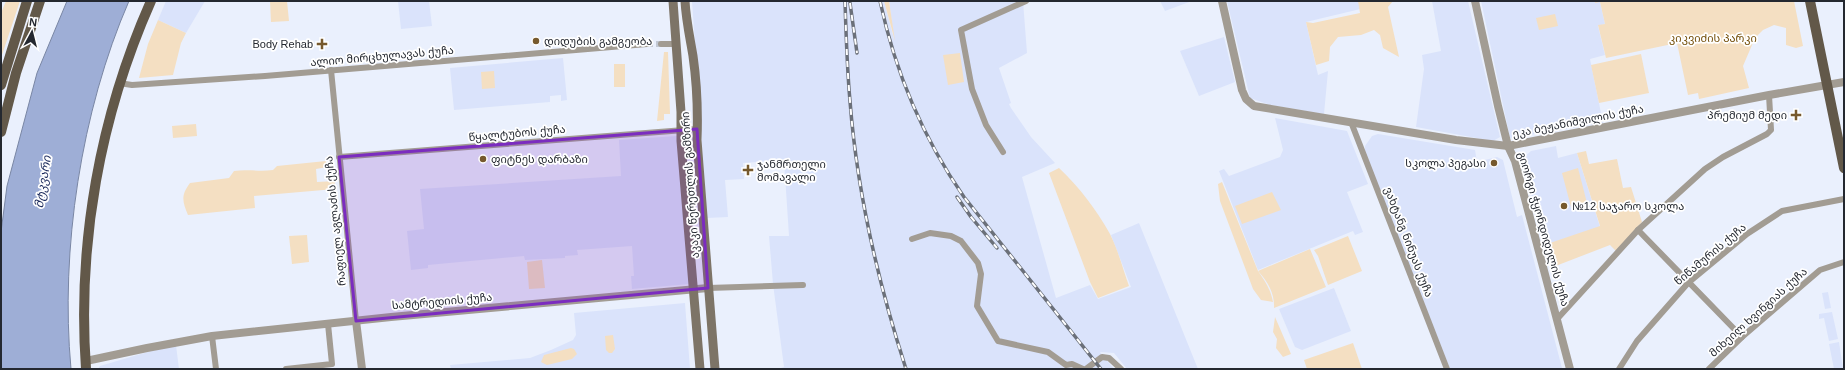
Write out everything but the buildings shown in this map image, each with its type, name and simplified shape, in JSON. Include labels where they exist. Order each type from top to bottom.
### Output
[{"type":"main road","points":[[1,85],[27,1]]},
{"type":"main road","points":[[1,132],[16,73],[40,1]]},
{"type":"main road","points":[[86,365],[84,297],[88,237],[99,163],[107,124],[119,83],[137,32],[151,1]]},
{"type":"main road","name":"აკაკი წერეთლის გამზირი","points":[[673,1],[681,130],[700,369]]},
{"type":"main road","name":"აკაკი წერეთლის გამზირი","points":[[685,1],[687,26],[693,57],[708,288],[715,369]]},
{"type":"main road","points":[[1810,1],[1844,168]]},
{"type":"street","points":[[1003,152],[986,126],[972,89],[961,30],[1026,1]]},
{"type":"street","name":"ეკა ბეჟანიშვილის ქუჩა","points":[[1222,1],[1246,100],[1254,106],[1456,140],[1508,146],[1769,95],[1844,82]]},
{"type":"street","name":"გიორგი ჭყონდიდელის ქუჩა","points":[[1475,1],[1508,146],[1515,161],[1530,224],[1558,318],[1570,369]]},
{"type":"street","name":"ალიო მირცხულავას ქუჩა","points":[[119,83],[132,85],[647,44]]},
{"type":"street","points":[[661,44],[676,44]]},
{"type":"street","name":"რაფიელ აგლაძის ქუჩა","points":[[331,70],[362,369]]},
{"type":"street","points":[[1558,318],[1638,230],[1713,163],[1768,134],[1771,130],[1769,95]]},
{"type":"street","name":"ვახტანგ ნინუას ქუჩა","points":[[1351,122],[1447,369]]},
{"type":"street","name":"წყალტუბოს ქუჩა","points":[[339,157],[697,129]]},
{"type":"street","name":"წიწამურის ქუჩა","points":[[1619,369],[1637,341],[1688,283],[1747,234],[1782,211],[1844,199]]},
{"type":"street","points":[[1638,230],[1742,337]]},
{"type":"street","points":[[912,239],[930,233],[951,236],[961,241],[978,263],[981,274],[977,306],[998,341],[1048,352],[1066,365],[1072,364],[1084,369],[1102,356],[1109,358],[1121,369]]},
{"type":"street","name":"მიხეილ ხვინგიას ქუჩა","points":[[1710,369],[1742,337],[1820,270],[1844,262]]},
{"type":"street","name":"სამტრედიის ქუჩა","points":[[86,365],[147,348],[212,336],[708,288],[803,284]]},
{"type":"street","points":[[286,369],[332,364],[328,324]]},
{"type":"street","points":[[212,336],[216,369]]},
{"type":"highlighted area","points":[[697,129],[708,288],[356,321],[339,157]]},
{"type":"shaded area","points":[[166,1],[205,1],[186,33],[158,20]]},
{"type":"shaded area","points":[[398,1],[429,1],[432,26],[401,29]]},
{"type":"shaded area","points":[[692,1],[884,1],[894,39],[889,1],[1023,1],[1027,53],[999,68],[1011,103],[1009,104],[1011,108],[1031,137],[1055,163],[1022,177],[1056,298],[1090,285],[1098,299],[1131,287],[1111,235],[1139,223],[1198,369],[1127,369],[1114,353],[1100,352],[1114,369],[778,369],[784,367],[773,284],[769,236],[789,236],[784,160],[743,163],[744,179],[725,180],[728,217],[707,218]]},
{"type":"shaded area","points":[[1160,1],[1192,1],[1165,11]]},
{"type":"shaded area","points":[[1227,1],[1394,1],[1306,22],[1318,75],[1328,71],[1324,114],[1270,105],[1250,98]]},
{"type":"shaded area","points":[[1432,1],[1468,1],[1500,137],[1493,141],[1416,127],[1424,69],[1422,55],[1441,51]]},
{"type":"shaded area","points":[[1481,1],[1600,2],[1605,24],[1598,26],[1605,55],[1590,59],[1603,123],[1510,138]]},
{"type":"shaded area","points":[[1224,37],[1235,82],[1199,96],[1180,51]]},
{"type":"shaded area","points":[[563,58],[567,100],[561,101],[561,95],[550,96],[550,102],[454,110],[450,68]]},
{"type":"shaded area","points":[[1275,118],[1347,131],[1368,184],[1347,192],[1363,232],[1355,235],[1353,231],[1258,270],[1219,171],[1224,169],[1229,176],[1280,157],[1283,150]]},
{"type":"shaded area","points":[[1378,134],[1475,150],[1477,162],[1497,157],[1503,160],[1517,217],[1522,215],[1562,368],[1450,369],[1365,153],[1365,146],[1372,136]]},
{"type":"shaded area","points":[[677,136],[690,284],[632,289],[631,276],[634,276],[632,246],[577,250],[578,255],[565,256],[565,258],[525,260],[524,256],[428,265],[428,268],[411,270],[407,231],[424,229],[420,189],[621,176],[619,140]]},
{"type":"shaded area","name":"№12 საჯარო სკოლა","points":[[1556,146],[1558,158],[1577,153],[1600,227],[1545,245],[1522,159],[1531,151]]},
{"type":"shaded area","points":[[1334,288],[1351,331],[1302,350],[1295,347],[1279,309]]},
{"type":"shaded area","points":[[1828,292],[1831,308],[1825,309],[1822,293]]},
{"type":"shaded area","points":[[685,303],[690,369],[451,369],[450,365],[530,358],[573,340],[576,335],[574,313]]},
{"type":"shaded area","points":[[1832,312],[1838,339],[1829,341],[1824,318],[1819,319],[1819,314]]},
{"type":"shaded area","points":[[1839,342],[1843,369],[1834,369],[1829,344]]},
{"type":"shaded area","points":[[176,345],[179,369],[98,369],[100,366]]},
{"type":"green space","points":[[6,1],[20,1],[1,58],[1,13]]},
{"type":"green space","points":[[270,1],[287,1],[289,21],[271,22]]},
{"type":"green space","points":[[884,1],[889,1],[895,41]]},
{"type":"green space","points":[[1358,1],[1393,1],[1388,7],[1399,57],[1383,48],[1380,35],[1374,30],[1361,35],[1338,37],[1330,47],[1329,61],[1316,65],[1306,22],[1313,23],[1360,13]]},
{"type":"green space","name":"კიკვიძის პარკი","points":[[1595,1],[1794,1],[1803,46],[1796,48],[1786,45],[1786,28],[1774,25],[1763,30],[1755,38],[1743,66],[1749,88],[1699,99],[1698,93],[1688,95],[1677,43],[1606,58],[1598,25],[1605,24],[1600,2],[1595,3]]},
{"type":"green space","points":[[1555,14],[1558,26],[1539,30],[1536,18]]},
{"type":"green space","points":[[158,20],[186,33],[181,43],[173,75],[139,78],[148,44]]},
{"type":"green space","points":[[664,52],[668,52],[670,114],[664,114],[664,120],[657,121]]},
{"type":"green space","points":[[960,53],[964,82],[948,85],[943,55]]},
{"type":"green space","points":[[1641,54],[1649,93],[1599,103],[1591,65]]},
{"type":"green space","points":[[614,64],[625,64],[625,87],[614,87]]},
{"type":"green space","points":[[494,71],[495,88],[482,89],[481,72]]},
{"type":"green space","points":[[196,124],[197,136],[173,138],[172,126]]},
{"type":"green space","points":[[1586,151],[1589,164],[1617,159],[1623,188],[1631,187],[1642,222],[1616,251],[1610,245],[1553,267],[1547,244],[1600,226],[1577,153]]},
{"type":"green space","points":[[326,161],[327,167],[316,169],[317,182],[335,181],[335,189],[254,196],[255,208],[188,215],[183,198],[190,183],[229,178],[234,171],[273,170],[277,166]]},
{"type":"green space","points":[[1059,168],[1081,191],[1105,225],[1116,246],[1129,286],[1098,298],[1090,282],[1049,173]]},
{"type":"green space","points":[[1578,168],[1587,203],[1571,207],[1562,173]]},
{"type":"green space","points":[[1222,182],[1258,271],[1269,290],[1273,302],[1261,300],[1253,289],[1220,201],[1218,184]]},
{"type":"green space","points":[[1272,192],[1281,210],[1242,224],[1235,206]]},
{"type":"green space","points":[[307,235],[309,262],[292,264],[289,236]]},
{"type":"green space","points":[[1348,236],[1362,271],[1328,285],[1318,256],[1314,250]]},
{"type":"green space","points":[[1310,249],[1326,287],[1274,308],[1272,292],[1258,271]]},
{"type":"green space","points":[[542,260],[545,288],[529,289],[527,262]]},
{"type":"green space","points":[[1275,317],[1291,354],[1283,357],[1276,348],[1277,339],[1273,332]]},
{"type":"green space","points":[[613,335],[615,349],[612,353],[609,353],[606,350],[605,336]]},
{"type":"green space","points":[[1353,343],[1362,369],[1307,369],[1304,360]]},
{"type":"green space","points":[[571,348],[574,349],[577,354],[572,359],[547,365],[541,362],[544,355]]},
{"type":"water","name":"მტკვარი","points":[[67,1],[129,1],[112,44],[98,88],[78,182],[72,229],[69,277],[68,324],[71,369],[1,369],[1,232],[7,186],[37,73]]},
{"type":"tunnel","points":[[647,44],[661,44]]},
{"type":"railway","points":[[845,1],[849,89],[853,135],[863,203],[886,303],[906,369]]},
{"type":"railway","points":[[880,1],[886,27],[902,78],[923,128],[949,175],[964,197],[1101,369]]},
{"type":"railway","points":[[850,3],[857,53]]},
{"type":"railway","points":[[957,197],[971,217],[997,248]]},
{"type":"place","name":"დიდუბის გამგეობა","points":[[536,41]]},
{"type":"place","name":"Body Rehab","points":[[322,44]]},
{"type":"place","name":"პრემიუმ მედი","points":[[1796,115]]},
{"type":"place","name":"ფიტნეს დარბაზი","points":[[483,159]]},
{"type":"place","name":"სკოლა პეგასი","points":[[1494,163]]},
{"type":"place","name":"ჯანმრთელი მომავალი","points":[[748,170]]},
{"type":"place","name":"№12 საჯარო სკოლა","points":[[1564,206]]}]
